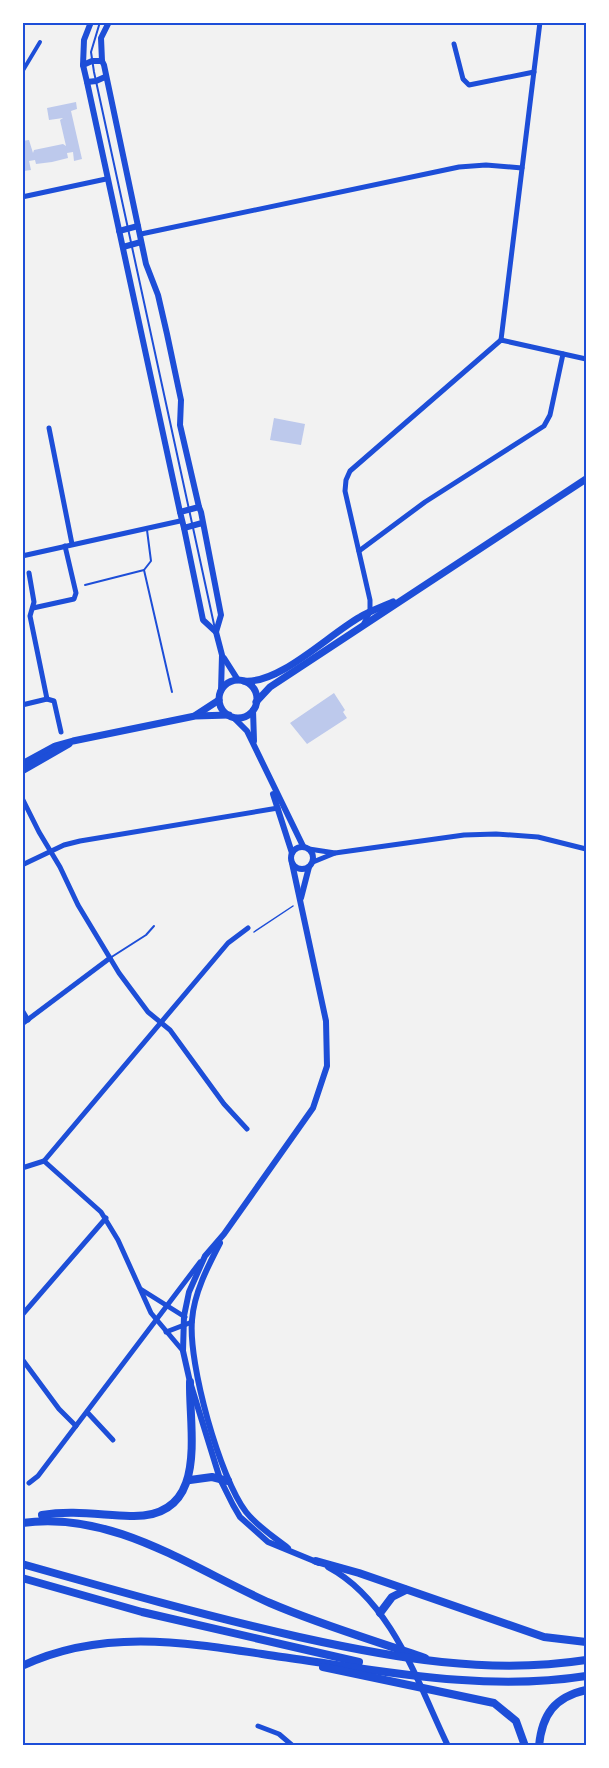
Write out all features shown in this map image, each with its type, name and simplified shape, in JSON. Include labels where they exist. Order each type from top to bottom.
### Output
[{"type":"highway","points":[[22,1522],[65,1512],[147,1515],[168,1506],[185,1489],[190,1480],[193,1453],[190,1382]]},
{"type":"highway","points":[[190,1480],[201,1477],[224,1480]]},
{"type":"highway","points":[[22,1522],[55,1519],[106,1528],[301,1616],[440,1663]]},
{"type":"highway","points":[[316,1562],[544,1637],[586,1642]]},
{"type":"highway","points":[[22,1564],[242,1624],[371,1653],[440,1663],[497,1666],[586,1660]]},
{"type":"highway","points":[[22,1578],[206,1628],[439,1678]]},
{"type":"highway","points":[[380,1613],[392,1597],[406,1590]]},
{"type":"highway","points":[[22,1666],[72,1647],[131,1641],[208,1645],[439,1678],[526,1682],[586,1676]]},
{"type":"highway","points":[[282,1656],[494,1703],[516,1720],[525,1746]]},
{"type":"highway","points":[[539,1746],[543,1721],[552,1706],[564,1697],[586,1690]]},
{"type":"main road","points":[[22,764],[55,746],[73,741],[195,716],[242,717],[253,710],[256,702],[270,687],[586,479]]},
{"type":"main road","points":[[231,716],[222,709],[219,700],[220,691],[228,683],[241,680],[261,680],[272,676],[370,612],[412,593]]},
{"type":"main road","points":[[241,680],[254,689],[256,702]]},
{"type":"main road","points":[[195,716],[219,700]]},
{"type":"main road","points":[[22,771],[73,741]]},
{"type":"street","points":[[91,22],[84,40],[83,65],[106,179],[123,247],[203,621],[216,632]]},
{"type":"street","points":[[109,22],[101,38],[105,77],[141,242],[167,334],[181,400],[180,425],[222,615],[216,632],[222,656],[220,691]]},
{"type":"street","points":[[353,633],[367,621],[370,612],[345,491],[350,471],[501,340],[540,22]]},
{"type":"street","points":[[22,72],[40,42]]},
{"type":"street","points":[[454,44],[463,79],[469,85],[534,72]]},
{"type":"street","points":[[83,65],[92,61],[102,61]]},
{"type":"street","points":[[87,82],[105,77]]},
{"type":"street","points":[[141,234],[459,167],[486,165],[522,168]]},
{"type":"street","points":[[22,197],[106,179]]},
{"type":"street","points":[[119,231],[138,226]]},
{"type":"street","points":[[123,247],[133,247],[141,242]]},
{"type":"street","points":[[501,340],[586,359]]},
{"type":"street","points":[[359,551],[425,502],[546,423],[563,354]]},
{"type":"street","points":[[33,608],[74,599],[76,593],[49,428]]},
{"type":"street","points":[[180,512],[199,507]]},
{"type":"street","points":[[22,556],[180,521]]},
{"type":"street","points":[[184,528],[194,528],[202,524]]},
{"type":"street","points":[[29,573],[34,602],[30,616],[47,699]]},
{"type":"street","points":[[222,656],[241,680]]},
{"type":"street","points":[[22,705],[47,699],[54,701],[61,732]]},
{"type":"street","points":[[253,710],[255,747]]},
{"type":"street","points":[[29,1483],[38,1476],[224,1234],[313,1108],[327,1066],[326,1020],[292,863],[292,853],[268,778],[255,747],[247,731],[231,716]]},
{"type":"street","points":[[268,778],[306,848],[313,854],[302,901]]},
{"type":"street","points":[[22,798],[78,904],[110,958],[148,1012],[170,1030],[224,1104],[247,1129]]},
{"type":"street","points":[[22,865],[51,851],[80,841],[278,808]]},
{"type":"street","points":[[292,863],[300,869],[334,853],[464,835],[496,834],[538,837],[586,849]]},
{"type":"street","points":[[292,853],[306,848],[334,853]]},
{"type":"street","points":[[22,1168],[44,1161],[162,1024],[228,943],[250,931]]},
{"type":"street","points":[[22,1010],[25,1022],[110,958]]},
{"type":"street","points":[[44,1161],[96,1206],[106,1218],[156,1322],[183,1352]]},
{"type":"street","points":[[22,1315],[106,1218]]},
{"type":"street","points":[[224,1234],[197,1294],[192,1322],[193,1362],[224,1480]]},
{"type":"street","points":[[205,1256],[189,1292],[184,1316],[183,1352],[190,1382],[224,1480],[254,1521],[298,1555],[316,1562],[358,1587],[380,1613],[393,1632],[448,1746]]},
{"type":"street","points":[[141,1289],[192,1322]]},
{"type":"street","points":[[166,1332],[192,1322]]},
{"type":"street","points":[[22,1359],[76,1426]]},
{"type":"street","points":[[87,1412],[113,1440]]},
{"type":"street","points":[[258,1726],[279,1734],[293,1746]]},
{"type":"lane","points":[[100,22],[92,44],[92,61],[216,632]]},
{"type":"lane","points":[[85,585],[144,570],[151,561],[146,528]]},
{"type":"lane","points":[[144,570],[171,692]]},
{"type":"lane","points":[[110,958],[146,935],[154,926]]},
{"type":"path","points":[[250,931],[302,901]]},
{"type":"building","points":[[76,102],[77,109],[71,111],[82,159],[74,161],[73,152],[67,153],[68,158],[52,162],[36,164],[35,160],[29,161],[31,170],[24,171],[22,141],[29,140],[33,153],[34,150],[63,144],[66,146],[60,120],[63,118],[49,120],[47,108]]},
{"type":"building","points":[[274,418],[305,424],[301,445],[270,440]]},
{"type":"building","points":[[334,693],[345,710],[343,712],[347,718],[307,744],[290,723]]}]
